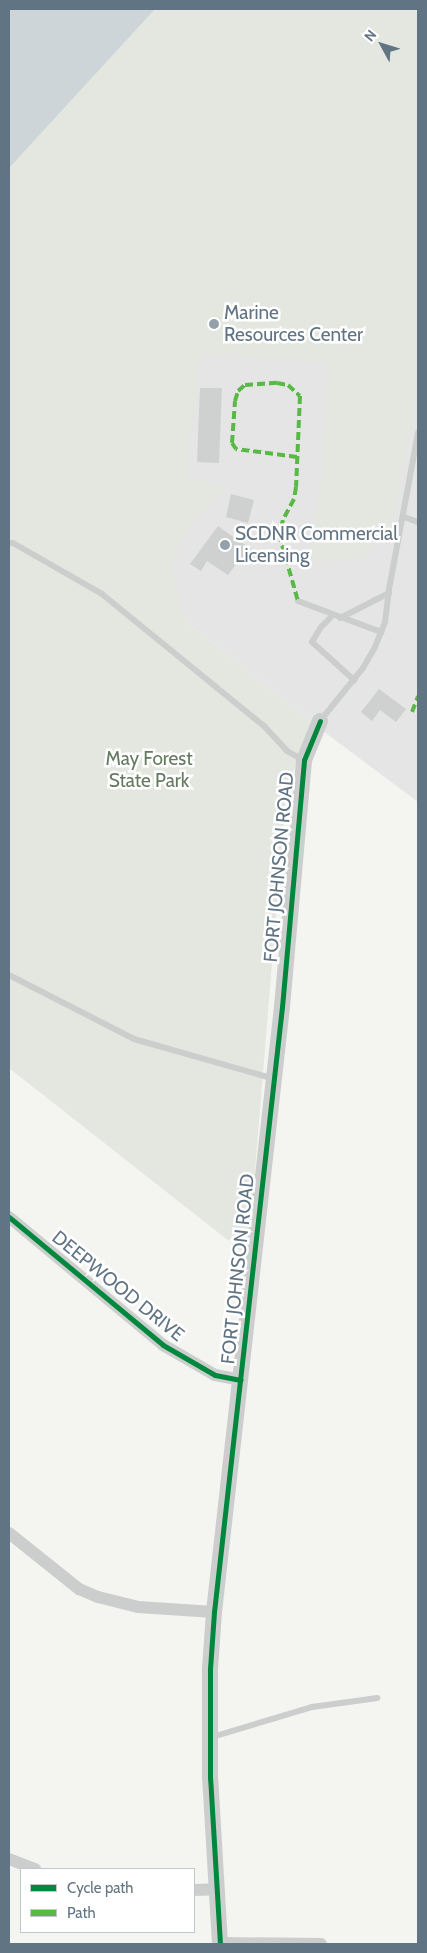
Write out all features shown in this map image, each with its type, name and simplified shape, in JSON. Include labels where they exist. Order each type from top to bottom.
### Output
[{"type":"street","name":"FORT JOHNSON ROAD","points":[[220,1944],[210,1737],[210,1669],[214,1612],[274,1079],[304,760],[320,721]]},
{"type":"street","name":"DEEPWOOD DRIVE","points":[[9,1217],[163,1345],[215,1375],[241,1380]]},
{"type":"street","points":[[9,1533],[79,1588],[98,1597],[138,1607],[214,1612]]},
{"type":"street","points":[[9,1859],[32,1868]]},
{"type":"street","points":[[195,1890],[216,1889]]},
{"type":"street","points":[[220,1944],[320,1944]]},
{"type":"lane","name":"FORT JOHNSON ROAD","points":[[320,721],[354,680],[375,647],[385,622],[418,433]]},
{"type":"lane","points":[[404,517],[418,522]]},
{"type":"lane","points":[[9,544],[13,543],[102,594],[264,726],[287,750],[304,760]]},
{"type":"lane","points":[[340,618],[389,593]]},
{"type":"lane","points":[[298,601],[381,632]]},
{"type":"lane","points":[[333,615],[321,627],[312,642],[354,680]]},
{"type":"lane","points":[[9,975],[134,1039],[274,1079]]},
{"type":"lane","points":[[210,1737],[312,1707],[377,1698]]},
{"type":"shaded area","points":[[9,9],[155,9],[9,168]]},
{"type":"shaded area","name":"Marine Resources Center","points":[[418,9],[418,802],[311,722],[9,479]]},
{"type":"green space","name":"May Forest State Park","points":[[9,9],[418,9],[418,385],[392,523],[365,553],[322,566],[308,556],[321,488],[329,363],[201,353],[187,464],[191,478],[227,489],[190,524],[171,562],[184,620],[311,722],[286,792],[248,1256],[9,1068]]},
{"type":"building","points":[[200,388],[222,388],[219,463],[197,462]]},
{"type":"building","points":[[231,494],[254,500],[248,523],[226,517]]},
{"type":"building","name":"SCDNR Commercial Licensing","points":[[218,526],[261,556],[237,563],[228,575],[207,561],[201,571],[190,564]]},
{"type":"building","points":[[379,689],[406,709],[396,722],[380,710],[372,721],[361,712]]},
{"type":"marked path","points":[[297,457],[236,449],[232,443],[235,401],[238,391],[245,385],[277,383],[288,385],[300,396],[296,487],[294,499],[283,520],[279,534],[298,601]]},
{"type":"marked path","points":[[412,712],[418,696]]},
{"type":"cycle path","points":[[220,1944],[210,1778],[210,1669],[214,1612],[282,1007],[304,760],[320,721]]},
{"type":"cycle path","points":[[9,1217],[163,1345],[215,1375],[241,1380]]},
{"type":"place","name":"Marine Resources Center","points":[[214,324]]},
{"type":"place","name":"SCDNR Commercial Licensing","points":[[225,545]]}]
